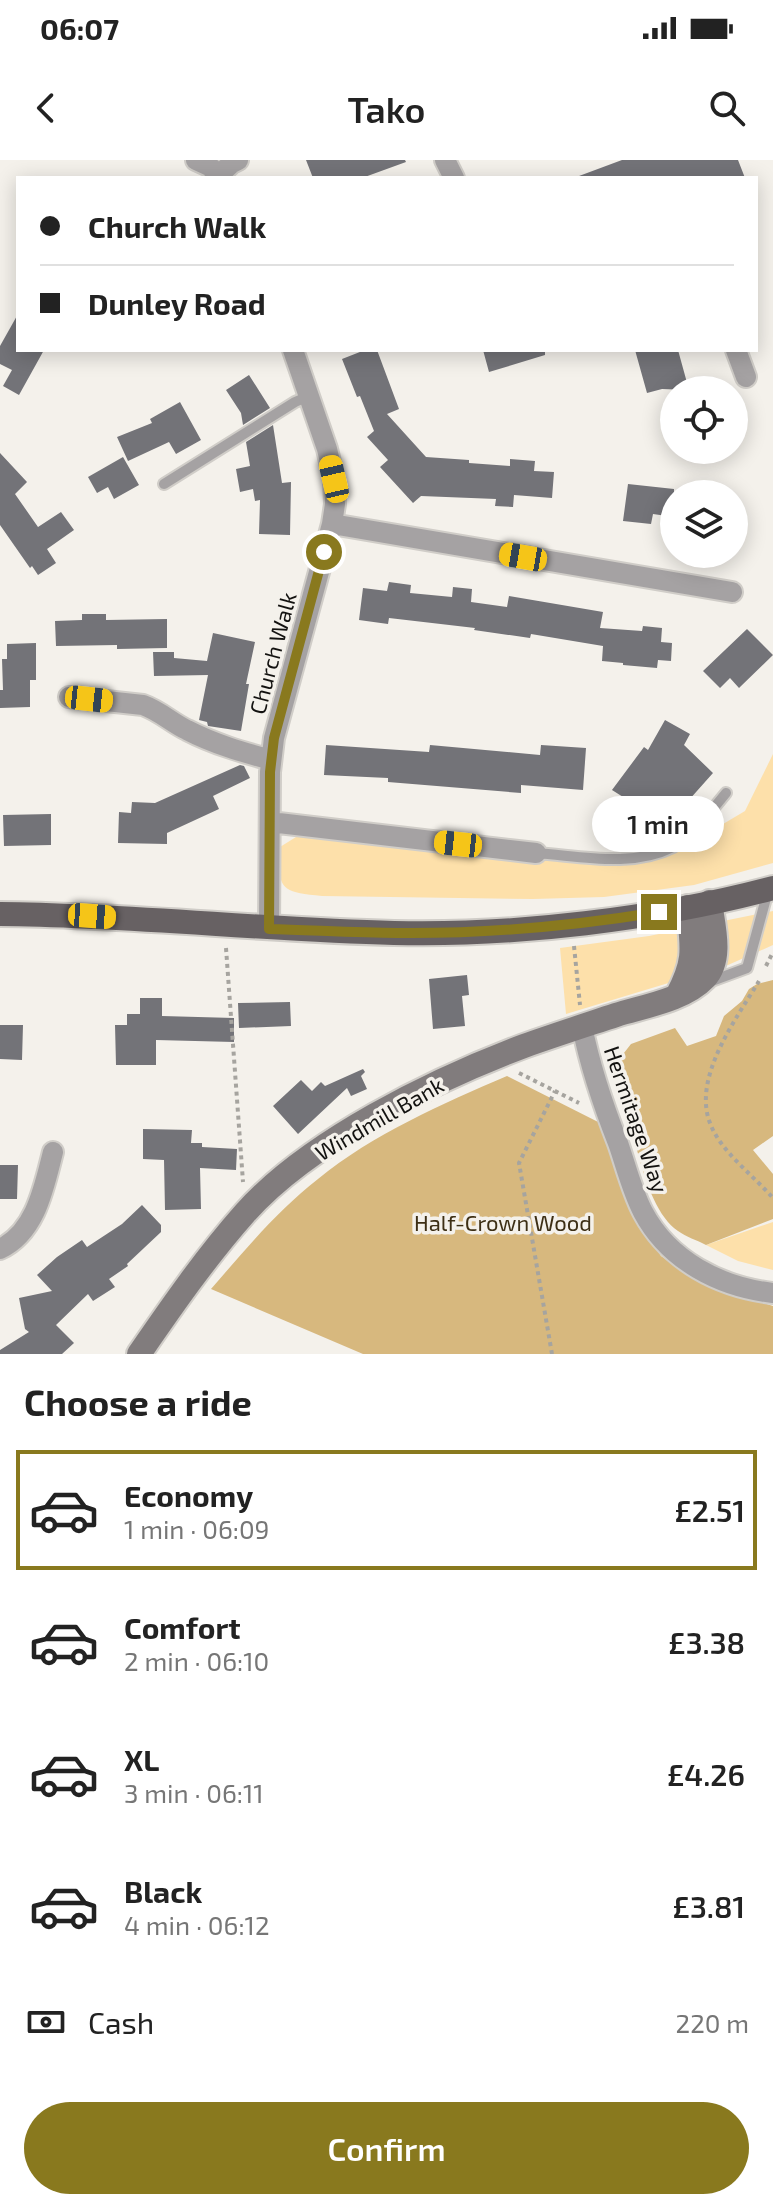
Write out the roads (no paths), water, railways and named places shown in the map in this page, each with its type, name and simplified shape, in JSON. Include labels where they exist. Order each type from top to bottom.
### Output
[{"type":"main road","points":[[0,914],[65,914],[269,929],[398,933],[572,924],[771,889]]},
{"type":"main road","points":[[685,992],[699,904]]},
{"type":"main road","name":"Windmill Bank","points":[[139,1354],[246,1212],[280,1180],[348,1131],[428,1087],[492,1059],[685,992]]},
{"type":"street","points":[[196,160],[221,176],[238,160]]},
{"type":"street","name":"Church Walk","points":[[269,929],[271,760],[278,719],[332,524],[335,492],[327,449],[294,352]]},
{"type":"street","points":[[737,352],[746,376]]},
{"type":"street","points":[[332,524],[732,592]]},
{"type":"street","points":[[69,697],[143,705],[155,709],[184,729],[222,746],[271,760]]},
{"type":"street","points":[[270,822],[536,853]]},
{"type":"street","name":"Hermitage Way","points":[[582,1026],[608,1116],[643,1212],[661,1238],[700,1272],[729,1284],[773,1293]]},
{"type":"street","points":[[0,1249],[15,1242],[40,1203],[53,1152]]},
{"type":"lane","points":[[164,484],[295,402],[310,396]]},
{"type":"lane","points":[[536,853],[630,860],[675,846],[726,793]]},
{"type":"lane","points":[[685,992],[747,968],[771,889]]},
{"type":"park label","name":"Half-Crown Wood","points":[[503,1222]]}]
